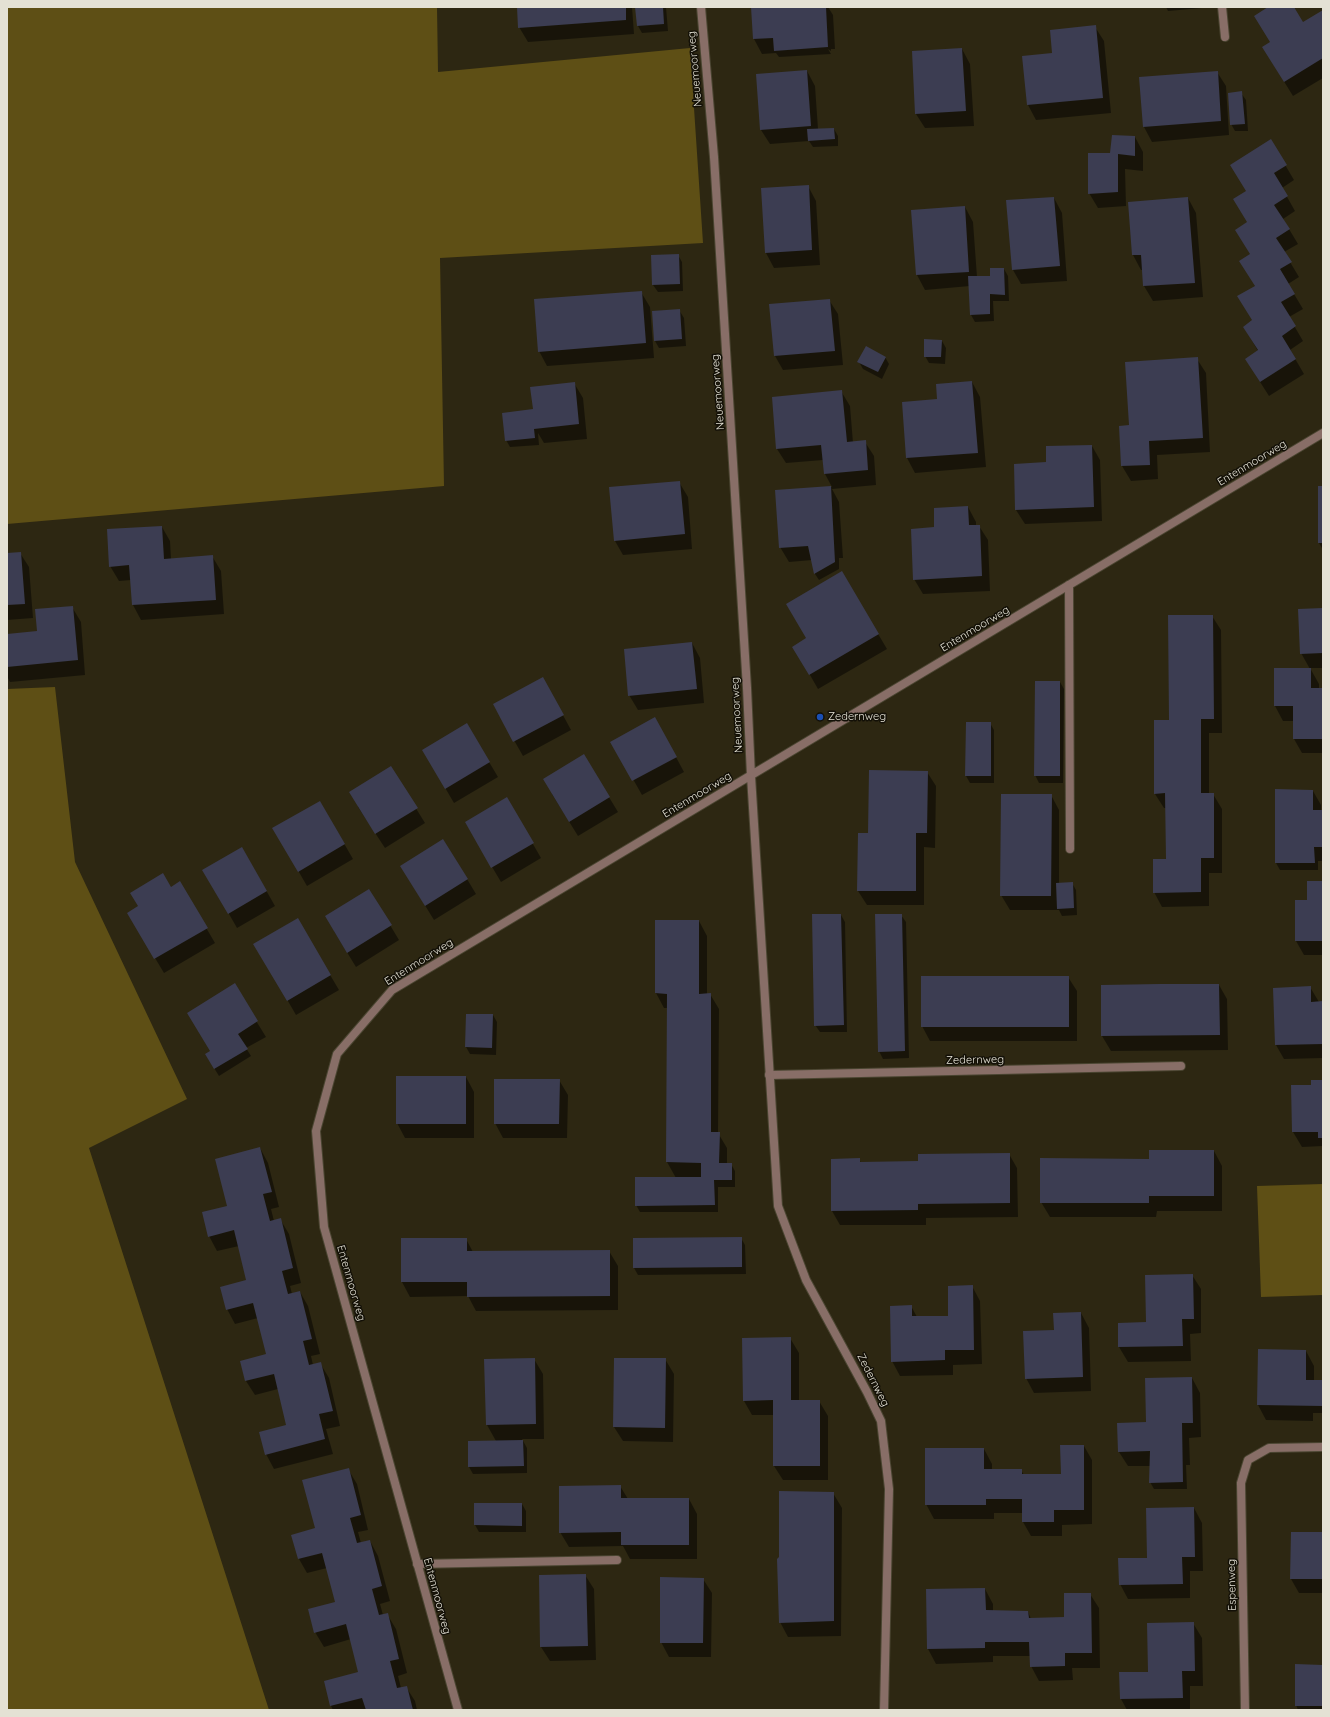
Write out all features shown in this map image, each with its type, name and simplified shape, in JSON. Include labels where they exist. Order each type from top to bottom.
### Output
[{"type":"street","name":"Neuemoorweg","points":[[701,7],[714,157],[747,688],[750,776]]},
{"type":"street","points":[[1222,7],[1225,37]]},
{"type":"street","name":"Entenmoorweg","points":[[458,1710],[324,1227],[316,1131],[337,1054],[392,990],[1323,433]]},
{"type":"street","points":[[1069,585],[1070,849]]},
{"type":"street","name":"Zedernweg","points":[[750,776],[778,1206],[806,1280],[867,1392],[881,1421],[889,1489],[884,1710]]},
{"type":"street","name":"Zedernweg","points":[[769,1075],[1181,1066]]},
{"type":"street","name":"Espenweg","points":[[1245,1710],[1241,1483],[1248,1460],[1269,1448],[1323,1446]]},
{"type":"street","points":[[417,1564],[617,1560]]},
{"type":"shaded area","points":[[7,7],[437,7],[438,72],[690,48],[703,243],[440,258],[444,486],[7,524]]},
{"type":"shaded area","points":[[55,687],[75,862],[187,1099],[89,1148],[269,1710],[7,1710],[7,689]]},
{"type":"shaded area","points":[[1323,1184],[1323,1295],[1261,1297],[1257,1186]]},
{"type":"building","points":[[517,7],[626,7],[626,20],[518,28]]},
{"type":"building","points":[[635,7],[663,7],[664,24],[637,26]]},
{"type":"building","points":[[751,7],[826,7],[828,47],[774,51],[773,38],[753,39]]},
{"type":"building","points":[[1268,7],[1294,7],[1303,22],[1323,10],[1323,58],[1284,82],[1262,47],[1270,42],[1254,16]]},
{"type":"building","points":[[1096,25],[1103,98],[1027,105],[1022,56],[1052,53],[1050,30]]},
{"type":"building","points":[[962,48],[966,111],[915,114],[912,51]]},
{"type":"building","points":[[807,70],[811,126],[760,130],[756,74]]},
{"type":"building","points":[[1218,71],[1221,121],[1143,127],[1139,77]]},
{"type":"building","points":[[1242,91],[1245,124],[1230,125],[1228,93]]},
{"type":"building","points":[[834,128],[835,139],[808,141],[807,129]]},
{"type":"building","points":[[1112,135],[1135,136],[1135,156],[1118,154],[1118,192],[1088,194],[1088,153],[1110,153]]},
{"type":"building","points":[[1271,139],[1287,165],[1274,173],[1288,196],[1274,205],[1290,229],[1276,238],[1292,262],[1280,269],[1295,294],[1281,302],[1296,326],[1282,336],[1296,359],[1260,382],[1245,359],[1258,350],[1243,327],[1252,320],[1237,296],[1255,286],[1239,261],[1250,254],[1235,230],[1247,222],[1233,199],[1246,191],[1230,165]]},
{"type":"building","points":[[809,185],[812,250],[765,253],[761,188]]},
{"type":"building","points":[[1054,197],[1060,266],[1012,270],[1006,200]]},
{"type":"building","points":[[1188,197],[1195,283],[1143,286],[1141,255],[1132,255],[1128,202]]},
{"type":"building","points":[[965,206],[969,272],[916,275],[911,210]]},
{"type":"building","points":[[679,254],[680,284],[652,285],[651,255]]},
{"type":"building","points":[[990,268],[1004,268],[1005,295],[990,294],[990,314],[970,315],[968,276],[990,276]]},
{"type":"building","points":[[642,291],[646,343],[538,352],[534,299]]},
{"type":"building","points":[[830,299],[835,351],[774,356],[769,304]]},
{"type":"building","points":[[680,309],[682,339],[654,341],[652,311]]},
{"type":"building","points":[[924,339],[942,340],[941,357],[924,357]]},
{"type":"building","points":[[866,346],[886,357],[878,372],[857,362]]},
{"type":"building","points":[[1198,357],[1203,438],[1149,441],[1150,465],[1121,466],[1119,426],[1129,425],[1125,362]]},
{"type":"building","points":[[972,381],[978,453],[906,458],[902,402],[937,399],[936,384]]},
{"type":"building","points":[[575,382],[579,424],[534,429],[535,438],[505,441],[502,413],[533,409],[530,387]]},
{"type":"building","points":[[842,390],[847,442],[866,440],[868,470],[824,474],[821,445],[776,449],[772,397]]},
{"type":"building","points":[[1092,445],[1094,507],[1015,510],[1014,464],[1046,462],[1046,446]]},
{"type":"building","points":[[680,481],[685,534],[614,541],[609,487]]},
{"type":"building","points":[[831,486],[835,562],[814,574],[808,546],[779,548],[775,490]]},
{"type":"building","points":[[1318,486],[1323,486],[1323,543],[1318,543]]},
{"type":"building","points":[[968,506],[969,525],[980,525],[982,576],[913,580],[911,529],[934,527],[934,508]]},
{"type":"building","points":[[162,526],[164,559],[213,555],[216,600],[132,605],[129,565],[109,567],[107,529]]},
{"type":"building","points":[[21,552],[25,604],[7,605],[7,553]]},
{"type":"building","points":[[842,571],[879,634],[809,675],[792,647],[806,638],[786,604]]},
{"type":"building","points":[[73,606],[78,660],[7,667],[7,634],[37,631],[35,609]]},
{"type":"building","points":[[1323,608],[1323,653],[1300,654],[1298,609]]},
{"type":"building","points":[[1168,615],[1213,615],[1214,719],[1201,719],[1201,793],[1214,793],[1214,858],[1201,858],[1201,892],[1153,893],[1153,859],[1166,859],[1165,793],[1154,794],[1154,720],[1169,720]]},
{"type":"building","points":[[692,642],[697,689],[628,696],[624,649]]},
{"type":"building","points":[[1274,668],[1311,668],[1311,688],[1323,688],[1323,739],[1293,739],[1293,706],[1274,706]]},
{"type":"building","points":[[543,677],[564,715],[513,742],[493,704]]},
{"type":"building","points":[[1035,681],[1060,681],[1060,776],[1034,776]]},
{"type":"building","points":[[655,717],[677,757],[632,781],[610,742]]},
{"type":"building","points":[[966,722],[991,722],[991,776],[965,776]]},
{"type":"building","points":[[467,723],[490,762],[445,789],[422,750]]},
{"type":"building","points":[[584,754],[610,797],[569,822],[543,779]]},
{"type":"building","points":[[391,766],[418,808],[375,834],[349,792]]},
{"type":"building","points":[[869,770],[928,771],[927,833],[916,833],[916,891],[857,891],[858,833],[868,833]]},
{"type":"building","points":[[1275,789],[1313,790],[1313,810],[1323,810],[1323,847],[1314,847],[1315,863],[1275,863]]},
{"type":"building","points":[[1001,794],[1052,794],[1051,896],[1000,896]]},
{"type":"building","points":[[507,797],[534,843],[491,868],[465,822]]},
{"type":"building","points":[[320,801],[345,844],[298,872],[272,828]]},
{"type":"building","points":[[443,839],[468,879],[425,906],[400,866]]},
{"type":"building","points":[[242,847],[267,891],[228,914],[202,870]]},
{"type":"building","points":[[163,873],[171,887],[180,881],[208,928],[154,959],[127,913],[138,906],[130,893]]},
{"type":"building","points":[[1307,881],[1323,881],[1323,941],[1295,941],[1295,900],[1307,900]]},
{"type":"building","points":[[1073,882],[1074,908],[1057,909],[1056,883]]},
{"type":"building","points":[[369,889],[392,925],[347,953],[325,916]]},
{"type":"building","points":[[812,914],[841,914],[844,1025],[814,1026]]},
{"type":"building","points":[[875,914],[902,914],[905,1051],[878,1052]]},
{"type":"building","points":[[298,918],[331,975],[287,1001],[253,944]]},
{"type":"building","points":[[655,920],[699,920],[699,994],[711,993],[711,1132],[720,1132],[719,1163],[732,1163],[732,1180],[714,1180],[715,1205],[635,1206],[635,1177],[701,1177],[701,1163],[666,1162],[667,994],[655,993]]},
{"type":"building","points":[[921,976],[1069,976],[1069,1027],[921,1027]]},
{"type":"building","points":[[235,983],[258,1021],[238,1034],[248,1049],[214,1069],[205,1054],[210,1051],[187,1013]]},
{"type":"building","points":[[1219,984],[1220,1035],[1101,1036],[1101,985]]},
{"type":"building","points":[[1311,986],[1311,1002],[1323,1001],[1323,1044],[1275,1045],[1273,988]]},
{"type":"building","points":[[466,1014],[493,1014],[492,1048],[465,1047]]},
{"type":"building","points":[[396,1076],[466,1076],[466,1124],[396,1124]]},
{"type":"building","points":[[494,1079],[560,1079],[559,1124],[494,1124]]},
{"type":"building","points":[[1311,1080],[1323,1080],[1323,1138],[1318,1138],[1318,1132],[1292,1132],[1291,1085],[1311,1085]]},
{"type":"building","points":[[260,1147],[272,1192],[263,1194],[270,1221],[281,1218],[293,1268],[282,1271],[288,1294],[300,1291],[312,1339],[303,1341],[309,1365],[321,1362],[333,1411],[319,1414],[325,1439],[265,1455],[259,1432],[286,1425],[274,1374],[245,1381],[240,1361],[266,1354],[253,1303],[226,1310],[220,1287],[246,1280],[234,1230],[208,1237],[202,1212],[227,1206],[215,1159]]},
{"type":"building","points":[[1149,1150],[1214,1150],[1214,1196],[1149,1196],[1149,1203],[1040,1203],[1040,1158],[1149,1159]]},
{"type":"building","points":[[1010,1153],[1010,1203],[918,1204],[918,1210],[831,1211],[831,1159],[860,1158],[860,1162],[918,1161],[918,1154]]},
{"type":"building","points":[[742,1237],[742,1267],[633,1268],[633,1238]]},
{"type":"building","points":[[401,1238],[467,1238],[467,1251],[610,1250],[610,1296],[467,1297],[467,1282],[401,1282]]},
{"type":"building","points":[[1193,1274],[1194,1319],[1182,1319],[1183,1346],[1118,1347],[1118,1323],[1146,1322],[1145,1275]]},
{"type":"building","points":[[973,1285],[974,1350],[945,1350],[945,1360],[891,1362],[890,1306],[912,1305],[912,1316],[948,1316],[948,1286]]},
{"type":"building","points":[[1081,1312],[1083,1377],[1025,1379],[1023,1331],[1054,1330],[1053,1313]]},
{"type":"building","points":[[791,1337],[791,1400],[820,1400],[820,1466],[773,1466],[773,1400],[743,1401],[742,1338]]},
{"type":"building","points":[[1258,1349],[1306,1350],[1306,1380],[1323,1380],[1323,1406],[1257,1405]]},
{"type":"building","points":[[535,1358],[536,1424],[486,1425],[484,1359]]},
{"type":"building","points":[[614,1358],[666,1358],[665,1428],[613,1427]]},
{"type":"building","points":[[1192,1377],[1193,1423],[1182,1423],[1183,1482],[1149,1483],[1150,1451],[1118,1452],[1117,1423],[1146,1422],[1145,1378]]},
{"type":"building","points":[[523,1440],[524,1466],[468,1467],[468,1441]]},
{"type":"building","points":[[1060,1445],[1084,1445],[1084,1510],[1054,1510],[1054,1522],[1022,1522],[1022,1499],[986,1499],[986,1505],[925,1505],[925,1448],[984,1448],[984,1469],[1022,1469],[1022,1474],[1061,1474]]},
{"type":"building","points":[[349,1468],[361,1515],[350,1518],[357,1543],[370,1540],[382,1586],[372,1589],[379,1615],[388,1613],[399,1659],[390,1661],[397,1688],[407,1686],[413,1710],[366,1710],[362,1698],[330,1706],[324,1681],[358,1672],[346,1624],[314,1633],[308,1609],[335,1602],[322,1553],[298,1559],[291,1535],[315,1528],[302,1480]]},
{"type":"building","points":[[621,1485],[621,1498],[689,1498],[689,1545],[621,1545],[621,1532],[559,1533],[559,1486]]},
{"type":"building","points":[[779,1491],[834,1492],[834,1621],[779,1623],[777,1559],[779,1557]]},
{"type":"building","points":[[474,1503],[522,1503],[522,1526],[474,1525]]},
{"type":"building","points":[[1194,1507],[1195,1557],[1182,1557],[1183,1584],[1119,1585],[1118,1558],[1147,1558],[1146,1508]]},
{"type":"building","points":[[1291,1532],[1323,1532],[1323,1579],[1290,1579]]},
{"type":"building","points":[[586,1574],[588,1646],[540,1647],[539,1575]]},
{"type":"building","points":[[660,1577],[704,1578],[703,1643],[660,1643]]},
{"type":"building","points":[[985,1588],[986,1610],[1028,1611],[1029,1618],[1064,1617],[1064,1593],[1091,1593],[1092,1653],[1065,1653],[1065,1666],[1030,1667],[1029,1642],[985,1642],[985,1648],[927,1649],[926,1589]]},
{"type":"building","points":[[1194,1622],[1195,1671],[1182,1671],[1183,1698],[1120,1699],[1119,1672],[1148,1672],[1147,1623]]},
{"type":"building","points":[[1295,1664],[1323,1665],[1323,1706],[1295,1706]]},
{"type":"place","name":"Zedernweg","points":[[820,717]]}]
